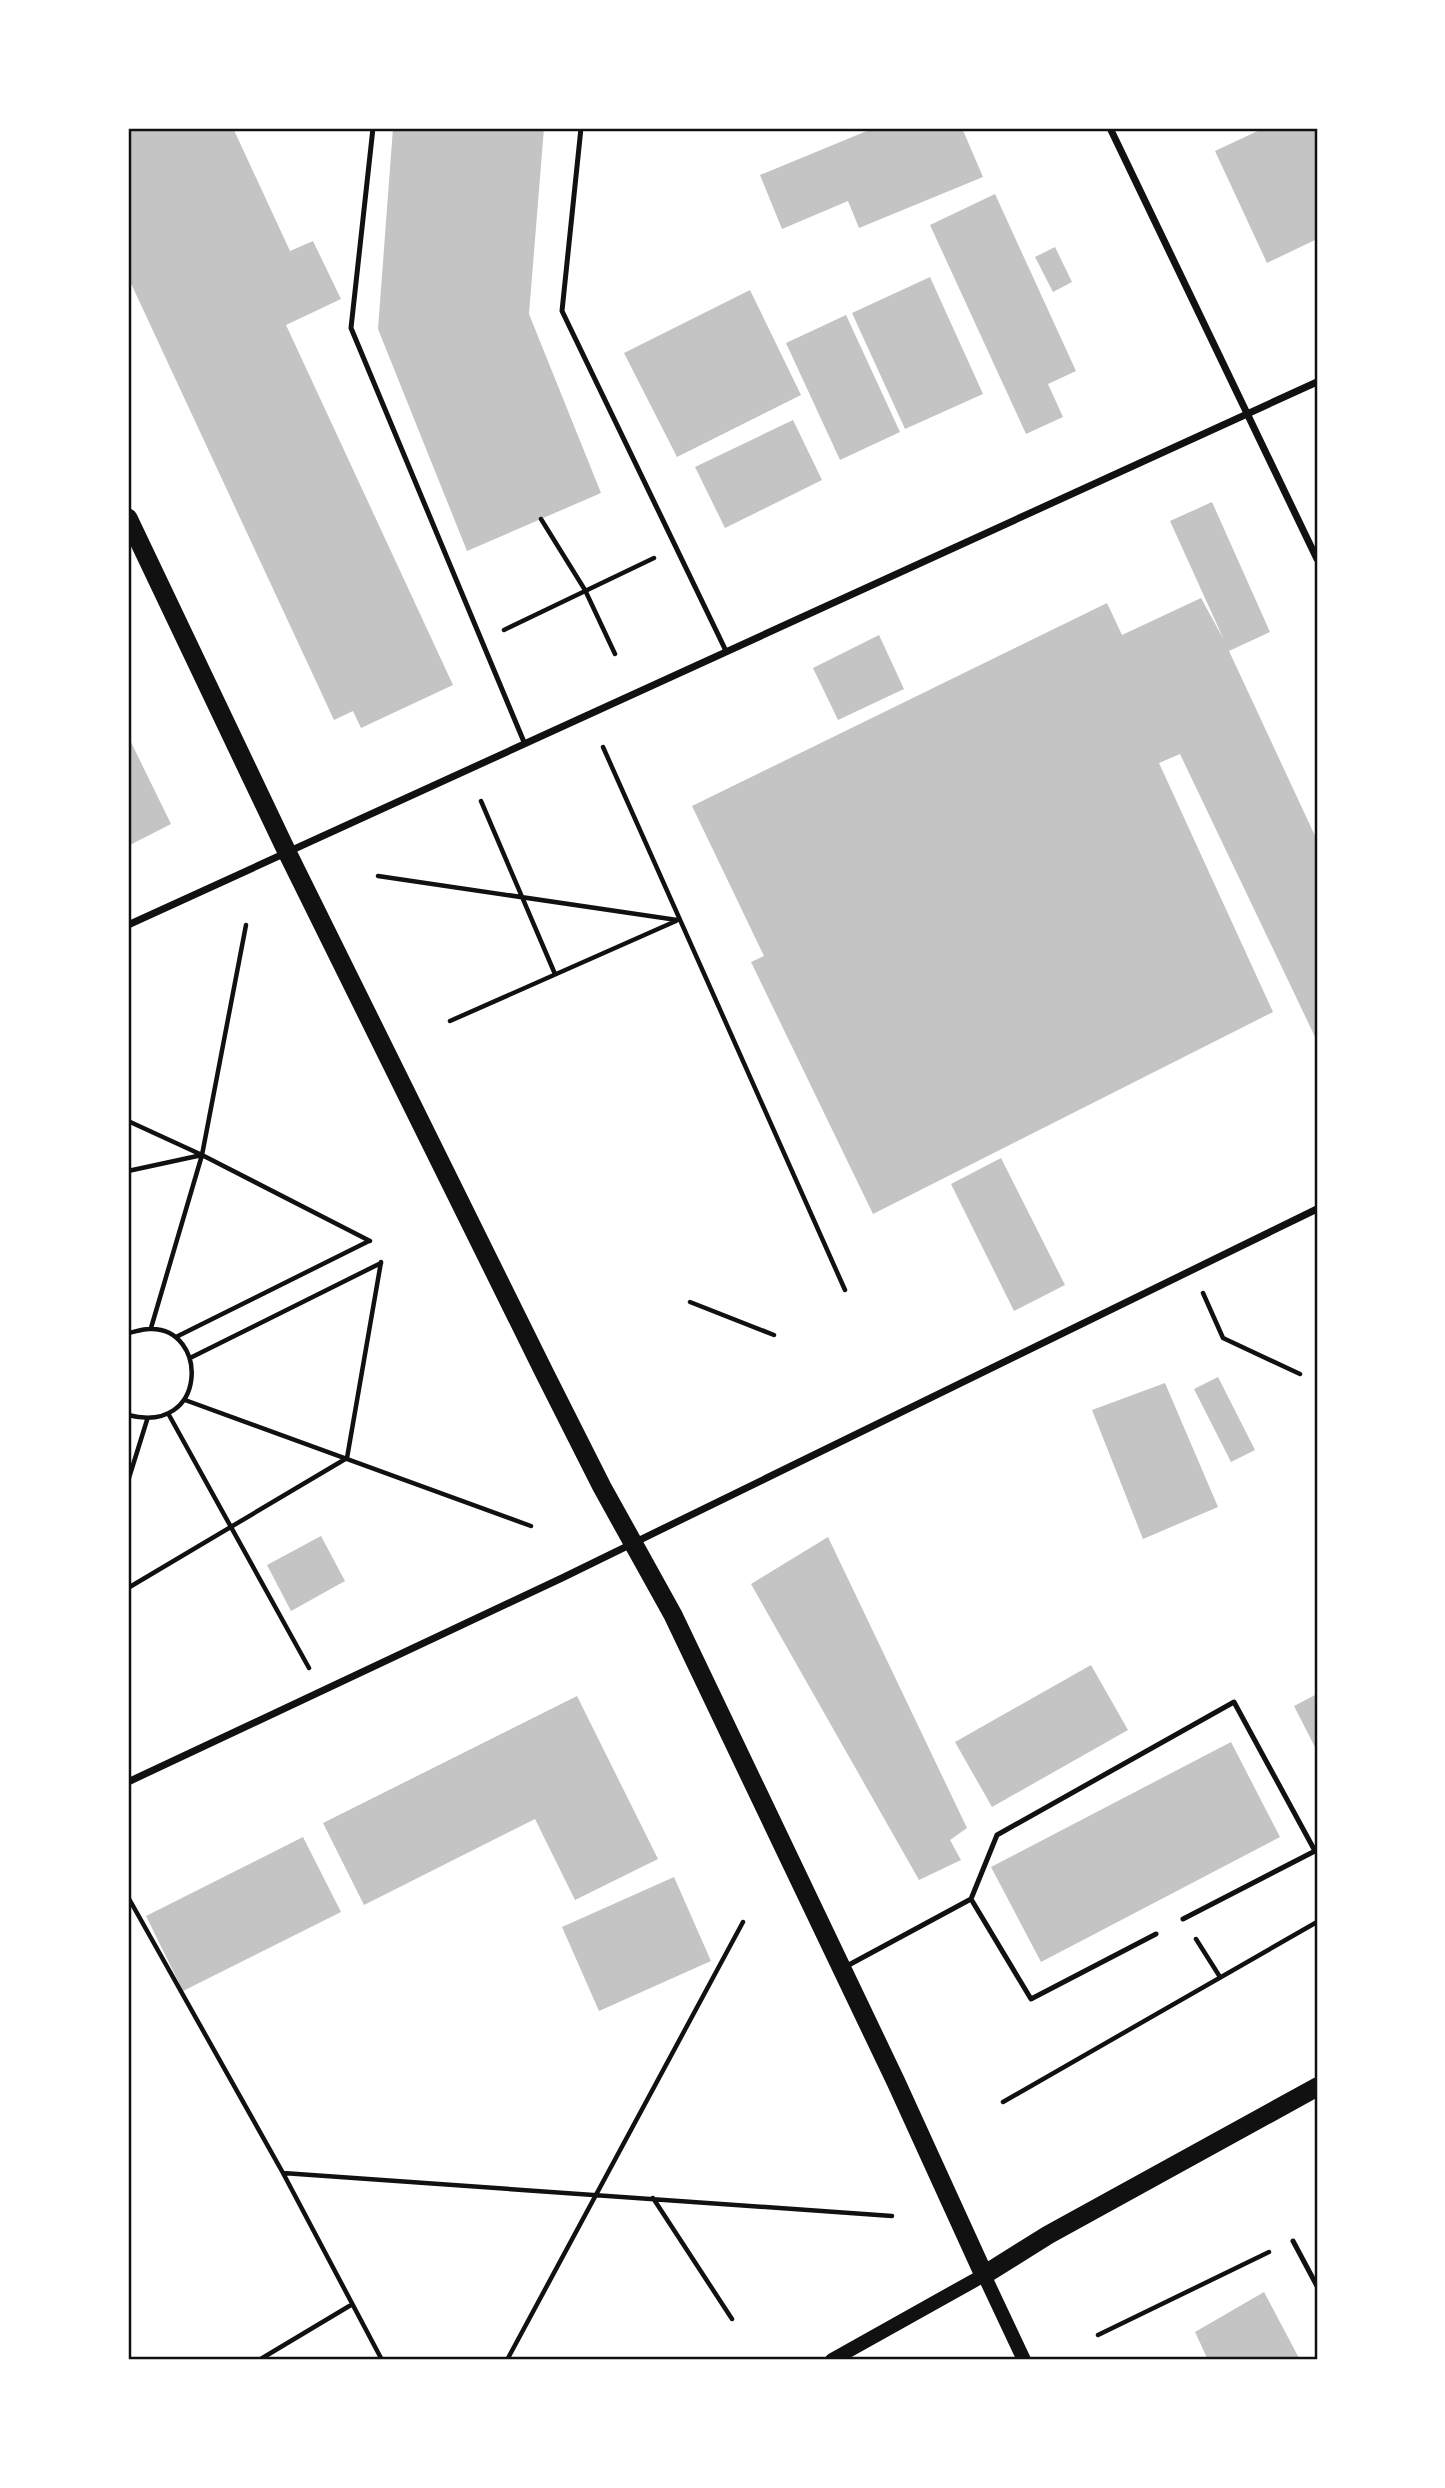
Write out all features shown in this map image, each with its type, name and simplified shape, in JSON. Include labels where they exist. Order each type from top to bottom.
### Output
[{"type":"highway","points":[[128,518],[286,850],[632,1543],[673,1615],[843,1969],[984,2275],[1048,2235],[1317,2087]]},
{"type":"main road","points":[[832,2360],[984,2275],[1024,2360]]},
{"type":"street","points":[[1110,128],[1250,413],[1317,559]]},
{"type":"street","points":[[128,925],[286,850],[1317,382]]},
{"type":"street","points":[[128,1782],[632,1543],[1317,1209]]},
{"type":"lane","points":[[373,128],[351,328],[524,742]]},
{"type":"lane","points":[[581,128],[562,311],[726,651]]},
{"type":"lane","points":[[843,1969],[971,1899],[997,1835],[1234,1702],[1315,1851],[1183,1920]]},
{"type":"lane","points":[[971,1899],[1031,1999],[1156,1934]]},
{"type":"lane","points":[[1293,2241],[1317,2286]]},
{"type":"path","points":[[541,519],[585,590],[615,654]]},
{"type":"path","points":[[481,641],[676,547]]},
{"type":"path","points":[[603,747],[677,920],[845,1290]]},
{"type":"path","points":[[481,801],[555,974]]},
{"type":"path","points":[[378,876],[677,920]]},
{"type":"path","points":[[450,1021],[677,920]]},
{"type":"path","points":[[151,1328],[202,1156],[246,925]]},
{"type":"path","points":[[128,1121],[370,1241],[176,1338]]},
{"type":"path","points":[[128,1171],[202,1156]]},
{"type":"path","points":[[128,1588],[347,1458],[381,1262],[190,1358]]},
{"type":"path","points":[[1193,1270],[1223,1338],[1300,1374]]},
{"type":"path","points":[[690,1302],[774,1335]]},
{"type":"path","points":[[128,1333],[151,1328],[176,1338],[190,1358],[193,1380],[185,1400],[169,1415],[147,1420],[128,1415]]},
{"type":"path","points":[[185,1400],[531,1526]]},
{"type":"path","points":[[169,1415],[322,1691]]},
{"type":"path","points":[[128,1481],[147,1420]]},
{"type":"path","points":[[128,1897],[283,2173],[382,2360]]},
{"type":"path","points":[[1183,1920],[1220,1977]]},
{"type":"path","points":[[507,2360],[743,1922]]},
{"type":"path","points":[[1003,2102],[1317,1922]]},
{"type":"path","points":[[283,2173],[597,2193],[892,2216]]},
{"type":"path","points":[[653,2197],[732,2319]]},
{"type":"path","points":[[1098,2335],[1293,2241]]},
{"type":"path","points":[[259,2360],[351,2305]]},
{"type":"building","points":[[128,128],[233,128],[290,251],[313,241],[341,299],[286,325],[453,685],[361,728],[353,711],[334,720],[128,277]]},
{"type":"building","points":[[393,128],[544,128],[529,314],[601,493],[467,551],[378,329]]},
{"type":"building","points":[[874,128],[962,128],[983,177],[859,228],[848,201],[782,229],[760,175]]},
{"type":"building","points":[[1264,128],[1317,128],[1317,239],[1267,263],[1215,151]]},
{"type":"building","points":[[995,194],[1076,371],[1048,384],[1063,417],[1026,434],[930,225]]},
{"type":"building","points":[[1055,247],[1072,282],[1053,292],[1035,257]]},
{"type":"building","points":[[930,277],[983,394],[905,429],[852,313]]},
{"type":"building","points":[[750,290],[801,395],[677,457],[624,353]]},
{"type":"building","points":[[846,315],[900,432],[840,460],[786,343]]},
{"type":"building","points":[[793,420],[822,480],[725,528],[695,467]]},
{"type":"building","points":[[1212,502],[1270,632],[1229,651],[1317,840],[1317,1041],[1180,754],[1159,763],[1273,1012],[873,1214],[751,962],[764,956],[692,806],[1107,603],[1122,635],[1201,598],[1224,640],[1170,521]]},
{"type":"building","points":[[879,635],[904,689],[838,720],[813,668]]},
{"type":"building","points":[[128,736],[171,824],[128,846]]},
{"type":"building","points":[[1001,1158],[1065,1285],[1014,1311],[951,1184]]},
{"type":"building","points":[[1218,1377],[1255,1450],[1231,1462],[1194,1389]]},
{"type":"building","points":[[1165,1383],[1218,1507],[1143,1539],[1092,1410]]},
{"type":"building","points":[[321,1536],[345,1581],[291,1611],[267,1565]]},
{"type":"building","points":[[828,1537],[967,1828],[950,1840],[961,1860],[919,1880],[751,1584]]},
{"type":"building","points":[[1091,1665],[1128,1730],[992,1807],[955,1742]]},
{"type":"building","points":[[1317,1694],[1317,1751],[1294,1706]]},
{"type":"building","points":[[577,1696],[658,1859],[575,1900],[535,1819],[364,1905],[323,1823]]},
{"type":"building","points":[[1231,1742],[1280,1837],[1041,1962],[991,1867]]},
{"type":"building","points":[[303,1837],[341,1912],[183,1991],[146,1916]]},
{"type":"building","points":[[674,1877],[711,1961],[599,2011],[562,1927]]},
{"type":"building","points":[[1264,2292],[1300,2360],[1208,2360],[1195,2332]]}]
